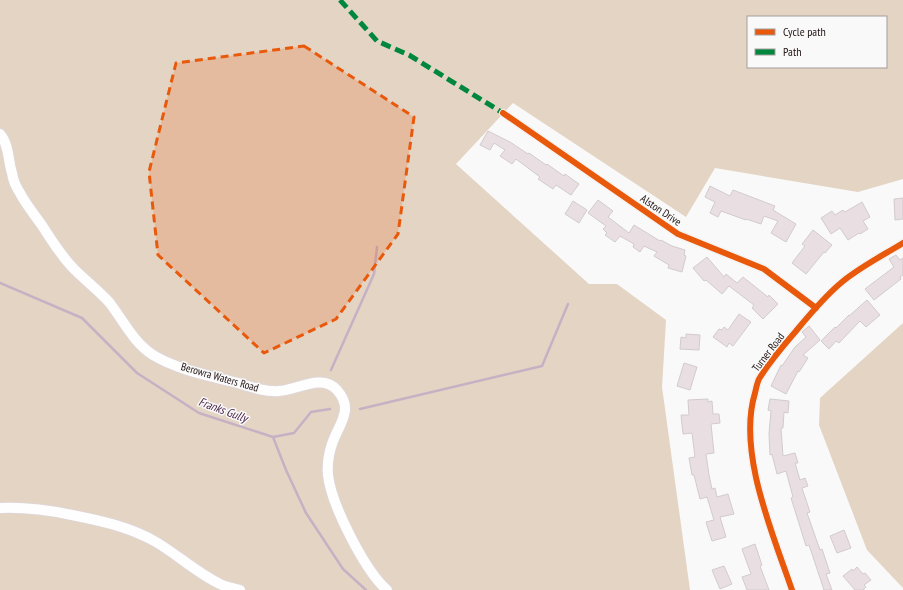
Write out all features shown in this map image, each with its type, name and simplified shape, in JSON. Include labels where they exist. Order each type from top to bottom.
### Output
[{"type":"main road","name":"Berowra Waters Road","points":[[0,134],[6,145],[12,174],[20,193],[55,244],[73,268],[109,302],[136,340],[151,354],[162,360],[190,370],[263,390],[277,392],[324,382],[333,385],[339,391],[344,400],[345,410],[343,420],[332,443],[329,456],[328,474],[332,493],[361,556],[378,582],[387,590]]},
{"type":"main road","points":[[0,508],[20,507],[39,509],[113,524],[135,531],[157,543],[220,584],[240,590]]},
{"type":"street","name":"Alston Drive","points":[[503,113],[678,234],[764,269],[816,308]]},
{"type":"street","name":"Turner Road","points":[[792,590],[761,500],[753,459],[750,437],[750,414],[759,380],[787,341],[816,308],[841,283],[903,243]]},
{"type":"highlighted area","points":[[304,46],[414,117],[398,234],[336,319],[264,353],[158,255],[149,172],[176,63]]},
{"type":"shaded area","points":[[0,0],[903,0],[903,179],[858,192],[715,168],[686,217],[513,103],[456,164],[589,284],[617,284],[666,320],[662,387],[690,590],[0,590]]},
{"type":"shaded area","points":[[903,323],[903,588],[867,550],[819,425],[820,398]]},
{"type":"building","points":[[488,131],[510,142],[528,154],[529,153],[546,165],[547,164],[564,176],[565,174],[579,184],[571,195],[556,185],[553,189],[538,179],[540,177],[516,159],[512,164],[500,156],[505,150],[494,143],[490,150],[480,145]]},
{"type":"building","points":[[710,186],[730,196],[733,190],[775,206],[773,210],[796,224],[786,242],[771,233],[778,221],[764,216],[761,224],[721,211],[718,217],[710,213],[715,202],[705,197]]},
{"type":"building","points":[[903,198],[903,219],[895,220],[894,199]]},
{"type":"building","points":[[598,200],[613,211],[608,217],[629,233],[634,225],[660,241],[661,240],[672,246],[685,250],[684,255],[686,256],[682,272],[668,268],[669,265],[654,256],[657,252],[644,246],[640,252],[633,247],[634,244],[620,236],[615,242],[605,235],[607,233],[603,229],[606,226],[588,213]]},
{"type":"building","points":[[573,201],[587,210],[579,223],[565,214]]},
{"type":"building","points":[[862,202],[870,217],[863,221],[868,229],[848,240],[840,228],[831,234],[821,218],[832,211],[835,215],[843,210],[845,212]]},
{"type":"building","points":[[813,230],[832,245],[825,253],[824,252],[806,274],[792,263],[805,246],[802,244]]},
{"type":"building","points":[[896,255],[900,260],[903,258],[903,275],[900,277],[901,279],[874,300],[865,289],[894,267],[889,259]]},
{"type":"building","points":[[707,257],[724,277],[726,274],[737,283],[743,277],[768,297],[769,295],[778,304],[763,319],[752,308],[754,305],[729,286],[722,294],[706,280],[704,281],[693,268]]},
{"type":"building","points":[[867,300],[880,315],[866,327],[860,321],[839,343],[836,341],[829,349],[821,341]]},
{"type":"building","points":[[739,314],[751,322],[733,346],[729,343],[727,347],[713,337],[719,329],[722,330],[724,327],[728,330]]},
{"type":"building","points":[[809,326],[820,340],[803,355],[808,358],[799,372],[798,371],[786,394],[771,386],[781,365],[782,366],[795,347],[806,337],[802,332]]},
{"type":"building","points":[[686,334],[700,335],[699,350],[680,349],[681,337],[686,338]]},
{"type":"building","points":[[684,363],[697,367],[690,390],[677,386]]},
{"type":"building","points":[[708,399],[708,402],[712,401],[713,414],[719,414],[720,423],[711,424],[714,453],[706,454],[712,489],[715,488],[717,497],[728,494],[734,514],[720,517],[726,537],[712,541],[706,522],[714,520],[707,497],[700,499],[694,475],[692,475],[689,458],[695,457],[692,433],[683,434],[681,415],[689,415],[688,400]]},
{"type":"building","points":[[770,399],[789,401],[788,413],[784,412],[783,428],[781,428],[783,456],[795,453],[798,463],[795,463],[800,480],[805,478],[808,486],[802,488],[810,512],[807,513],[830,573],[826,574],[832,590],[824,590],[809,545],[806,546],[791,498],[793,497],[786,471],[777,474],[772,454],[770,455],[769,434],[771,411],[768,410]]},
{"type":"building","points":[[844,530],[851,548],[837,553],[830,536]]},
{"type":"building","points":[[755,544],[762,565],[760,566],[769,590],[747,590],[742,577],[751,574],[742,549]]},
{"type":"building","points":[[724,566],[732,584],[720,589],[712,570]]},
{"type":"building","points":[[857,567],[871,580],[864,585],[866,587],[863,590],[855,590],[843,576],[852,569],[853,571]]},
{"type":"waterway","points":[[331,370],[374,274],[377,247]]},
{"type":"waterway","name":"Franks Gully","points":[[0,283],[82,318],[137,373],[199,413],[273,437],[286,470],[306,513],[343,569],[366,590]]},
{"type":"waterway","points":[[360,409],[542,366],[568,304]]},
{"type":"waterway","points":[[273,437],[294,433],[311,412],[330,409]]},
{"type":"marked path","points":[[340,0],[377,41],[409,55],[503,113]]},
{"type":"cycle path","points":[[503,113],[678,234],[764,269],[816,308]]},
{"type":"cycle path","points":[[792,590],[767,519],[754,466],[751,441],[751,416],[758,382],[776,354],[830,293],[856,271],[903,243]]}]
